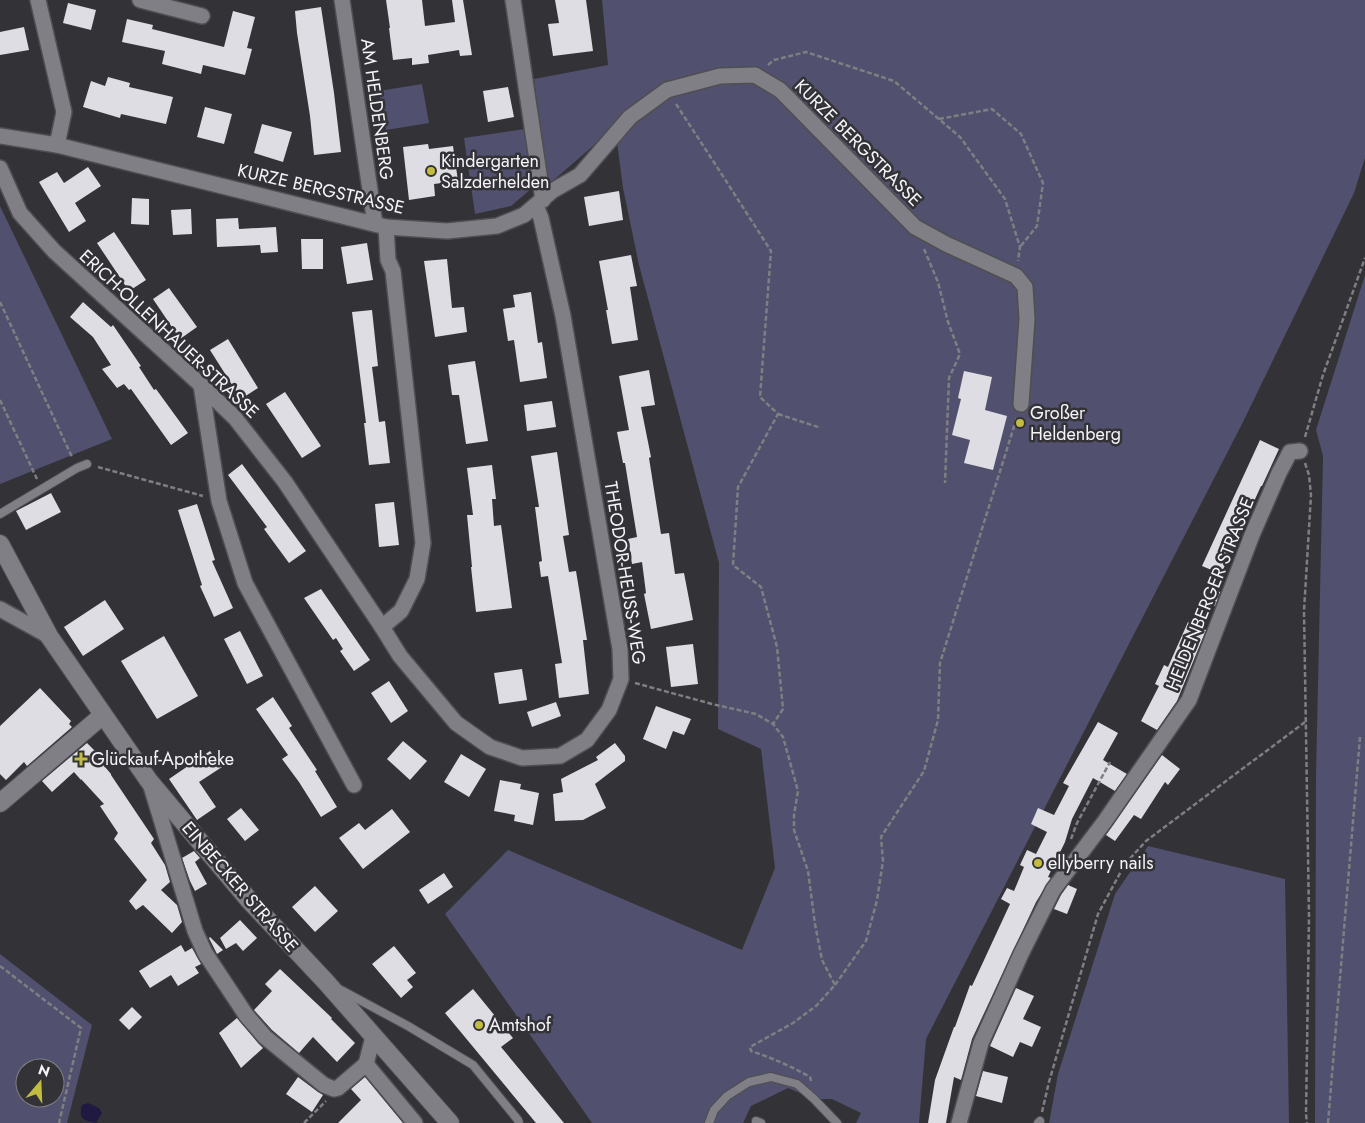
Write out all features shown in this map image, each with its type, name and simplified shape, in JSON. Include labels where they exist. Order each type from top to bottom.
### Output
[{"type":"street","points":[[38,0],[64,112],[57,145]]},
{"type":"street","points":[[140,0],[202,16]]},
{"type":"street","name":"AM HELDENBERG","points":[[342,0],[381,226]]},
{"type":"street","points":[[513,0],[539,203]]},
{"type":"street","name":"KURZE BERGSTRASSE","points":[[0,136],[57,145],[381,226],[447,231],[497,226],[524,215],[552,192],[580,175],[630,117],[667,90],[720,76],[755,76],[780,90],[915,227],[946,244],[1016,276]]},
{"type":"street","name":"ERICH-OLLENHAUER-STRASSE","points":[[0,168],[20,212],[54,251],[235,418],[285,482],[382,627]]},
{"type":"street","name":"THEODOR-HEUSS-WEG","points":[[382,627],[400,656],[456,723],[490,747],[522,758],[560,756],[587,740],[609,710],[621,679],[620,649],[563,316],[539,203]]},
{"type":"street","points":[[381,226],[388,260],[393,271],[423,543],[416,579],[405,603],[401,611],[382,627]]},
{"type":"street","points":[[1016,276],[1025,287],[1027,319],[1021,404]]},
{"type":"street","points":[[201,385],[219,501],[245,583],[354,785]]},
{"type":"street","name":"HELDENBERGER STRASSE","points":[[959,1123],[981,1043],[1021,954],[1053,890],[1105,821],[1189,700],[1252,535],[1279,473],[1290,452],[1300,451]]},
{"type":"street","name":"EINBECKER STRASSE","points":[[0,544],[49,636],[149,781],[249,900],[326,982],[450,1123]]},
{"type":"street","name":"EINBECKER STRASSE","points":[[0,609],[49,636]]},
{"type":"street","points":[[0,803],[103,715]]},
{"type":"street","points":[[149,781],[195,931],[205,953],[246,1015],[265,1038],[324,1085],[334,1089],[338,1088],[366,1064],[373,1037]]},
{"type":"street","points":[[366,1064],[415,1123]]},
{"type":"lane","points":[[0,514],[77,468],[87,464]]},
{"type":"lane","points":[[326,982],[408,1026],[473,1065],[519,1123]]},
{"type":"lane","points":[[708,1123],[714,1110],[727,1096],[750,1082],[771,1077],[798,1084],[838,1123]]},
{"type":"lane","points":[[756,1123],[756,1121],[761,1123]]},
{"type":"path","points":[[755,76],[774,60],[806,52],[894,81],[960,137],[1005,199],[1020,247],[1016,276]]},
{"type":"path","points":[[667,90],[771,251],[760,397],[778,414],[821,428]]},
{"type":"path","points":[[939,119],[992,109],[1021,134],[1043,183],[1037,226],[1020,247]]},
{"type":"path","name":"KURZE BERGSTRASSE","points":[[915,227],[938,282],[948,322],[960,354],[949,378],[946,483]]},
{"type":"path","points":[[1307,1123],[1308,916],[1304,611],[1311,495],[1309,475],[1300,451],[1323,375],[1365,258]]},
{"type":"path","points":[[0,302],[77,468]]},
{"type":"path","points":[[0,400],[42,489]]},
{"type":"path","points":[[814,1098],[810,1077],[776,1059],[751,1051],[750,1047],[793,1023],[816,1006],[835,985],[866,941],[877,900],[883,861],[881,837],[924,771],[938,720],[940,663],[1021,404]]},
{"type":"path","points":[[772,724],[783,709],[777,646],[761,588],[733,565],[738,487],[778,414]]},
{"type":"path","points":[[87,464],[219,501]]},
{"type":"path","points":[[621,679],[756,714],[772,724],[783,737],[798,791],[794,815],[794,830],[808,871],[822,960],[835,985]]},
{"type":"path","points":[[1039,1122],[1098,914],[1125,864],[1146,841],[1305,722]]},
{"type":"path","points":[[1328,1123],[1360,738]]},
{"type":"path","points":[[1071,840],[1077,823],[1110,762]]},
{"type":"path","points":[[0,966],[82,1028],[59,1123]]},
{"type":"path","points":[[304,1123],[325,1103],[334,1089]]},
{"type":"shaded area","points":[[602,0],[1365,0],[1365,158],[1354,193],[1242,424],[926,1039],[919,1123],[856,1123],[861,1113],[832,1099],[814,1099],[788,1088],[751,1106],[743,1123],[592,1123],[445,914],[508,850],[742,950],[775,868],[761,749],[718,729],[719,563],[639,265],[623,188],[615,127],[548,185],[534,79],[608,65]]},
{"type":"shaded area","points":[[422,84],[429,123],[386,130],[379,91]]},
{"type":"shaded area","points":[[525,129],[531,189],[511,206],[475,214],[464,138]]},
{"type":"shaded area","points":[[0,206],[112,439],[0,484]]},
{"type":"shaded area","points":[[1365,275],[1365,1123],[1315,1123],[1316,775],[1323,456],[1316,430]]},
{"type":"shaded area","points":[[1148,846],[1285,879],[1289,1123],[1049,1123],[1058,1074],[1115,894]]},
{"type":"shaded area","points":[[0,954],[92,1025],[67,1123],[0,1123]]},
{"type":"shaded area","points":[[88,1103],[99,1108],[102,1113],[96,1123],[85,1120],[82,1116],[82,1105]]},
{"type":"building","points":[[386,0],[422,0],[425,26],[455,22],[452,0],[463,0],[472,55],[460,56],[459,50],[428,55],[429,63],[412,65],[412,58],[393,60]]},
{"type":"building","points":[[555,0],[586,0],[593,51],[553,56],[548,24],[559,23]]},
{"type":"building","points":[[68,3],[96,10],[91,30],[63,23]]},
{"type":"building","points":[[321,7],[341,152],[314,155],[295,11]]},
{"type":"building","points":[[233,11],[255,17],[247,48],[252,49],[245,75],[203,65],[201,74],[162,64],[165,51],[122,42],[127,19],[153,25],[152,29],[224,47]]},
{"type":"building","points":[[24,27],[29,50],[0,55],[0,32]]},
{"type":"building","points":[[108,77],[130,83],[129,87],[173,97],[166,124],[121,114],[120,118],[83,107],[91,81],[105,86]]},
{"type":"building","points":[[508,87],[514,117],[488,122],[483,91]]},
{"type":"building","points":[[205,107],[232,114],[224,144],[197,137]]},
{"type":"building","points":[[262,124],[292,132],[283,162],[254,153]]},
{"type":"building","name":"Kindergarten Salzderhelden","points":[[428,144],[429,149],[453,146],[458,181],[434,184],[435,196],[409,200],[403,147]]},
{"type":"building","points":[[88,167],[101,186],[75,203],[86,221],[69,232],[39,182],[57,172],[64,183]]},
{"type":"building","points":[[619,191],[623,220],[589,226],[584,197]]},
{"type":"building","points":[[132,198],[149,199],[149,225],[131,224]]},
{"type":"building","points":[[191,209],[192,234],[173,235],[171,210]]},
{"type":"building","points":[[238,218],[239,229],[276,227],[278,252],[261,253],[260,245],[217,247],[216,219]]},
{"type":"building","points":[[114,232],[146,280],[129,291],[97,243]]},
{"type":"building","points":[[301,239],[323,239],[323,269],[302,269]]},
{"type":"building","points":[[367,243],[373,280],[347,284],[341,247]]},
{"type":"building","points":[[631,255],[637,286],[630,287],[638,340],[612,344],[599,261]]},
{"type":"building","points":[[447,259],[452,308],[464,307],[467,332],[435,337],[424,261]]},
{"type":"building","points":[[169,288],[197,327],[180,339],[153,299]]},
{"type":"building","points":[[531,292],[538,343],[542,342],[547,378],[520,382],[514,340],[508,341],[503,309],[515,307],[513,295]]},
{"type":"building","points":[[83,302],[111,327],[113,325],[141,366],[139,367],[154,390],[156,389],[188,433],[171,445],[131,389],[129,390],[124,384],[117,388],[102,369],[111,365],[93,337],[70,317]]},
{"type":"building","points":[[372,310],[378,366],[372,367],[379,422],[385,421],[390,463],[369,465],[364,423],[366,423],[352,312]]},
{"type":"building","points":[[228,339],[258,388],[241,399],[210,350]]},
{"type":"building","points":[[475,361],[488,441],[466,444],[459,395],[452,395],[448,365]]},
{"type":"building","points":[[649,370],[655,405],[641,407],[651,457],[649,458],[661,534],[669,533],[675,574],[684,573],[693,620],[651,629],[644,594],[646,593],[642,562],[632,564],[628,539],[637,537],[625,463],[623,463],[617,432],[629,430],[619,376]]},
{"type":"building","points":[[964,371],[992,377],[985,410],[1007,416],[993,470],[964,463],[970,440],[952,435],[961,399],[958,398]]},
{"type":"building","points":[[285,392],[321,446],[302,458],[266,404]]},
{"type":"building","points":[[552,401],[556,427],[527,431],[524,405]]},
{"type":"building","points":[[1260,440],[1279,449],[1221,574],[1202,566]]},
{"type":"building","points":[[557,452],[569,535],[563,536],[569,572],[576,571],[587,640],[583,640],[589,694],[559,698],[555,664],[562,663],[548,576],[541,577],[539,562],[542,561],[535,507],[539,507],[531,456]]},
{"type":"building","points":[[242,464],[306,551],[289,563],[264,529],[267,527],[228,475]]},
{"type":"building","points":[[492,465],[496,499],[492,499],[494,526],[501,525],[512,608],[476,612],[467,515],[473,515],[467,468]]},
{"type":"building","points":[[51,493],[61,512],[26,530],[16,511]]},
{"type":"building","points":[[394,502],[399,545],[379,547],[375,504]]},
{"type":"building","points":[[197,504],[215,560],[212,561],[233,608],[214,617],[200,586],[202,585],[178,510]]},
{"type":"building","points":[[1207,587],[1220,592],[1215,606],[1201,600]]},
{"type":"building","points":[[321,589],[370,660],[354,671],[340,651],[343,649],[336,638],[333,640],[304,598]]},
{"type":"building","points":[[105,600],[124,629],[83,656],[64,627]]},
{"type":"building","points":[[1188,622],[1206,630],[1177,701],[1157,730],[1141,721],[1159,686],[1155,684],[1164,665],[1168,667]]},
{"type":"building","points":[[240,631],[263,676],[247,684],[224,639]]},
{"type":"building","points":[[164,636],[198,696],[157,719],[121,661]]},
{"type":"building","points":[[693,644],[698,684],[671,687],[666,647]]},
{"type":"building","points":[[522,669],[527,700],[499,704],[494,673]]},
{"type":"building","points":[[389,681],[408,711],[391,723],[371,693]]},
{"type":"building","points":[[40,688],[71,721],[69,724],[72,727],[27,766],[24,762],[6,780],[0,774],[0,726]]},
{"type":"building","points":[[273,697],[292,726],[289,728],[317,770],[315,771],[337,807],[321,817],[282,759],[288,755],[256,709]]},
{"type":"building","points":[[556,702],[561,716],[532,727],[527,712]]},
{"type":"building","points":[[656,706],[691,719],[684,735],[673,731],[666,749],[643,739]]},
{"type":"building","points":[[1098,722],[1118,733],[1103,760],[1127,774],[1115,791],[1093,778],[1072,819],[1065,842],[1048,877],[1051,878],[1036,902],[972,1039],[961,1080],[954,1077],[946,1123],[928,1123],[935,1080],[954,1027],[970,985],[972,986],[1010,904],[1001,899],[1007,888],[1014,891],[1024,867],[1020,865],[1027,850],[1036,854],[1047,832],[1031,824],[1038,808],[1054,815],[1069,786],[1063,783]]},
{"type":"building","points":[[403,741],[427,761],[410,780],[387,759]]},
{"type":"building","points":[[87,743],[103,759],[100,761],[111,774],[154,839],[151,843],[165,865],[170,882],[161,890],[177,905],[182,922],[172,933],[143,905],[136,910],[129,901],[147,880],[114,839],[118,833],[100,806],[104,804],[74,772],[52,792],[42,781]]},
{"type":"building","points":[[615,743],[625,756],[625,761],[595,784],[606,808],[583,820],[555,821],[553,794],[563,792],[561,779],[598,760],[596,757]]},
{"type":"building","points":[[210,751],[222,767],[199,782],[216,807],[197,820],[169,779]]},
{"type":"building","points":[[461,754],[486,769],[469,797],[444,782]]},
{"type":"building","points":[[1162,755],[1180,769],[1168,785],[1165,782],[1141,819],[1134,815],[1115,841],[1106,835]]},
{"type":"building","points":[[500,780],[521,784],[520,789],[539,793],[533,825],[514,821],[515,815],[494,811]]},
{"type":"building","points":[[241,808],[259,830],[245,841],[227,819]]},
{"type":"building","points":[[392,809],[410,832],[363,869],[339,838],[359,823],[365,830]]},
{"type":"building","points":[[194,851],[200,858],[195,862],[207,884],[195,891],[182,858]]},
{"type":"building","points":[[444,873],[453,887],[428,904],[419,890]]},
{"type":"building","points":[[1068,885],[1077,889],[1067,914],[1054,909]]},
{"type":"building","points":[[315,886],[338,911],[315,932],[292,907]]},
{"type":"building","points":[[240,920],[257,938],[243,951],[236,943],[226,949],[220,938]]},
{"type":"building","points":[[209,938],[223,950],[217,954]]},
{"type":"building","points":[[181,945],[185,952],[192,948],[201,964],[195,967],[199,973],[178,986],[171,975],[150,988],[139,971]]},
{"type":"building","points":[[394,946],[416,973],[407,980],[413,987],[401,998],[372,964]]},
{"type":"building","points":[[280,969],[332,1018],[355,1043],[337,1062],[313,1037],[299,1053],[272,1030],[254,1010],[272,991],[265,984]]},
{"type":"building","points":[[1016,988],[1034,996],[1023,1019],[1041,1027],[1032,1047],[1020,1042],[1013,1057],[990,1046]]},
{"type":"building","points":[[473,989],[513,1038],[501,1047],[564,1123],[536,1123],[445,1013]]},
{"type":"building","points":[[132,1007],[142,1017],[129,1030],[119,1020]]},
{"type":"building","points":[[237,1018],[263,1048],[241,1068],[219,1033]]},
{"type":"building","points":[[983,1071],[1008,1077],[1002,1103],[976,1096]]},
{"type":"building","points":[[298,1077],[323,1095],[312,1112],[286,1094]]},
{"type":"building","points":[[365,1077],[403,1123],[338,1123],[361,1100],[351,1089]]},
{"type":"place","name":"Kindergarten Salzderhelden","points":[[431,171]]},
{"type":"place","name":"Großer Heldenberg","points":[[1020,423]]},
{"type":"place","name":"Glückauf-Apotheke","points":[[81,759]]},
{"type":"place","name":"ellyberry nails","points":[[1038,863]]},
{"type":"place","name":"Amtshof","points":[[479,1025]]}]
